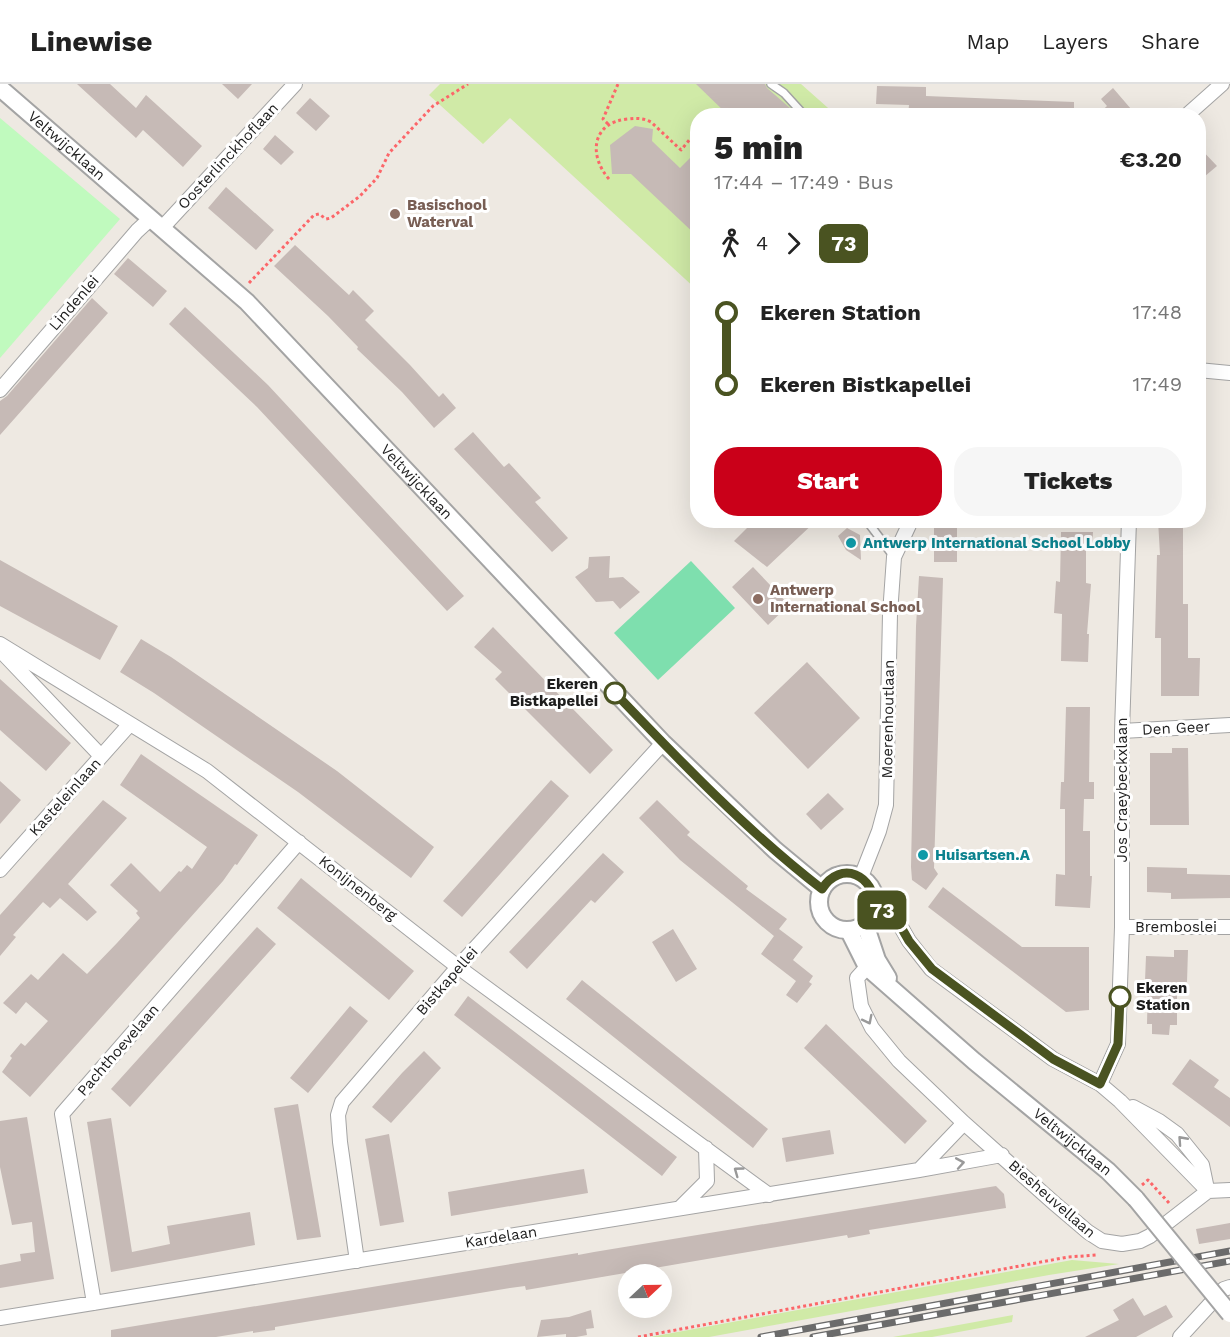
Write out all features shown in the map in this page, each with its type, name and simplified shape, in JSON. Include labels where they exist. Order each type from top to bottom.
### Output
[{"type":"street","name":"Oosterlinckhoflaan","points":[[156,223],[295,84]]},
{"type":"street","points":[[1195,108],[1222,84]]},
{"type":"street","name":"Veltwijcklaan","points":[[0,88],[239,295],[663,743],[775,850],[822,889]]},
{"type":"street","name":"Lindenlei","points":[[0,390],[137,231],[156,223]]},
{"type":"street","points":[[1206,371],[1230,373]]},
{"type":"street","name":"Moerenhoutlaan","points":[[861,877],[879,831],[886,805],[890,614],[894,557],[908,528]]},
{"type":"street","name":"Jos Craeybeckxlaan","points":[[1100,1084],[1118,1044],[1122,927],[1122,731],[1129,528]]},
{"type":"street","name":"Konijnenberg","points":[[0,644],[207,771],[458,967],[769,1195]]},
{"type":"street","points":[[0,650],[101,756]]},
{"type":"street","name":"Kasteleinlaan","points":[[0,870],[130,724]]},
{"type":"street","name":"Den Geer","points":[[1122,731],[1230,725]]},
{"type":"street","name":"Bistkapellei","points":[[357,1261],[340,1142],[338,1115],[342,1102],[458,967],[663,743]]},
{"type":"street","name":"Pachthoevelaan","points":[[94,1303],[62,1114],[299,842]]},
{"type":"street","points":[[842,874],[861,877],[871,887],[875,897],[872,917],[866,924],[849,931],[834,928],[824,919],[819,910],[822,889],[829,879],[842,874]]},
{"type":"street","points":[[875,908],[888,912],[897,920],[909,941],[932,969],[1053,1059],[1100,1084],[1120,1101],[1159,1121],[1178,1134],[1202,1165],[1208,1191],[1230,1190]]},
{"type":"street","name":"Veltwijcklaan","points":[[866,924],[878,960],[894,990]]},
{"type":"street","name":"Bremboslei","points":[[1122,927],[1230,927]]},
{"type":"street","name":"Veltwijcklaan","points":[[849,931],[867,967],[974,1061],[1108,1171],[1136,1199],[1230,1314]]},
{"type":"street","name":"Biesheuvellaan","points":[[867,967],[858,978],[861,1006],[872,1028],[899,1061],[964,1123],[1088,1232],[1102,1241],[1122,1244],[1140,1241],[1150,1236],[1208,1191]]},
{"type":"street","points":[[919,1170],[964,1123]]},
{"type":"street","points":[[680,1208],[707,1181],[706,1148]]},
{"type":"street","name":"Kardelaan","points":[[0,1317],[769,1195],[1002,1155]]},
{"type":"street","points":[[1180,1337],[1224,1289],[1230,1287]]},
{"type":"lane","points":[[771,84],[784,93],[798,108]]},
{"type":"lane","points":[[872,528],[894,557]]},
{"type":"path","points":[[239,295],[314,215],[319,214],[326,219],[331,218],[360,196],[377,178],[389,153],[433,106],[468,84]]},
{"type":"path","points":[[608,124],[603,119],[618,84]]},
{"type":"path","points":[[609,179],[600,169],[596,148],[602,130],[608,124],[620,120],[646,119],[681,150],[690,139]]},
{"type":"path","points":[[1148,1180],[1169,1204]]},
{"type":"path","points":[[638,1337],[1068,1257],[1095,1256]]},
{"type":"green space","points":[[440,84],[801,84],[828,108],[690,108],[690,284],[510,118],[483,144],[429,95]]},
{"type":"green space","points":[[0,118],[120,219],[0,358]]},
{"type":"green space","points":[[691,561],[735,608],[658,680],[614,633]]},
{"type":"green space","points":[[1072,1260],[1119,1264],[709,1337],[650,1337]]},
{"type":"green space","points":[[1013,1315],[1012,1322],[932,1337],[893,1337]]},
{"type":"building","points":[[77,84],[110,84],[136,108],[146,95],[202,146],[183,167],[143,130],[136,138]]},
{"type":"building","points":[[222,84],[252,84],[238,99]]},
{"type":"building","points":[[696,84],[765,84],[790,108],[721,108]]},
{"type":"building","points":[[877,86],[926,87],[926,96],[1074,102],[1074,108],[909,108],[909,105],[876,104]]},
{"type":"building","points":[[1113,88],[1130,108],[1105,108],[1107,106],[1101,99]]},
{"type":"building","points":[[310,98],[330,116],[316,131],[296,113]]},
{"type":"building","points":[[635,126],[653,129],[652,141],[680,168],[690,158],[690,229],[631,174],[612,174],[610,145]]},
{"type":"building","points":[[275,135],[294,152],[281,165],[263,149]]},
{"type":"building","points":[[1206,154],[1217,166],[1206,175]]},
{"type":"building","points":[[226,187],[274,230],[256,250],[208,208]]},
{"type":"building","points":[[295,245],[349,295],[353,290],[374,311],[365,320],[439,397],[443,393],[456,408],[434,428],[328,316],[274,266]]},
{"type":"building","points":[[128,258],[167,291],[153,307],[114,274]]},
{"type":"building","points":[[92,298],[108,313],[0,435],[0,401],[7,396]]},
{"type":"building","points":[[185,307],[268,385],[464,596],[447,611],[257,407],[169,324]]},
{"type":"building","points":[[473,432],[504,467],[509,463],[541,498],[535,502],[568,538],[552,552],[454,449]]},
{"type":"building","name":"Antwerp International School","points":[[747,528],[808,528],[767,567],[734,541]]},
{"type":"building","name":"Antwerp International School Lobby","points":[[847,528],[860,535],[861,560],[846,550],[838,536]]},
{"type":"building","points":[[934,528],[957,528],[957,562],[934,562]]},
{"type":"building","points":[[1158,528],[1183,528],[1183,604],[1188,604],[1188,658],[1200,658],[1199,696],[1161,696],[1161,638],[1155,638],[1157,555],[1160,555]]},
{"type":"building","points":[[1061,532],[1093,532],[1092,548],[1086,548],[1086,583],[1091,584],[1087,634],[1089,634],[1088,662],[1061,661],[1062,614],[1054,613],[1056,581],[1060,582]]},
{"type":"building","points":[[610,556],[609,578],[623,577],[640,592],[620,609],[613,601],[596,602],[575,577],[588,568],[589,557]]},
{"type":"building","points":[[0,560],[118,626],[100,660],[0,606]]},
{"type":"building","points":[[753,567],[789,605],[768,625],[732,587]]},
{"type":"building","points":[[919,576],[943,578],[934,868],[938,874],[926,890],[912,880],[911,867]]},
{"type":"building","points":[[493,627],[613,750],[590,774],[495,679],[502,672],[474,647]]},
{"type":"building","points":[[141,639],[171,657],[337,771],[434,847],[411,878],[298,792],[120,672]]},
{"type":"building","points":[[807,662],[860,718],[808,769],[754,713]]},
{"type":"building","points":[[0,679],[71,743],[46,771],[0,730]]},
{"type":"building","points":[[1066,707],[1090,707],[1089,782],[1094,782],[1094,799],[1084,799],[1083,831],[1090,831],[1090,876],[1092,876],[1090,908],[1055,906],[1056,874],[1065,875],[1065,809],[1060,809],[1061,782],[1064,782]]},
{"type":"building","points":[[1172,748],[1188,748],[1189,825],[1150,825],[1150,753],[1172,753]]},
{"type":"building","points":[[141,754],[258,835],[237,865],[235,864],[223,881],[30,1097],[2,1072],[12,1058],[10,1056],[21,1043],[25,1046],[48,1021],[26,1002],[16,1014],[3,1003],[31,974],[38,980],[63,953],[87,974],[140,918],[136,913],[138,911],[110,885],[131,863],[160,892],[187,865],[192,869],[207,847],[120,785]]},
{"type":"building","points":[[551,780],[569,796],[462,917],[443,901]]},
{"type":"building","points":[[0,781],[21,800],[0,824]]},
{"type":"building","points":[[828,793],[844,809],[821,830],[806,814]]},
{"type":"building","points":[[103,800],[127,818],[68,884],[97,912],[87,921],[60,898],[50,908],[43,902],[13,935],[16,937],[0,956],[0,915]]},
{"type":"building","points":[[657,800],[690,832],[687,835],[748,886],[746,889],[787,919],[779,929],[803,947],[793,960],[813,976],[809,982],[812,984],[797,1003],[786,995],[796,981],[761,954],[774,936],[680,860],[639,818]]},
{"type":"building","points":[[603,853],[624,872],[595,903],[591,900],[527,969],[509,952]]},
{"type":"building","points":[[1147,867],[1187,868],[1187,874],[1230,875],[1230,898],[1171,899],[1171,893],[1147,892]]},
{"type":"building","points":[[301,878],[414,971],[389,1000],[277,908]]},
{"type":"building","points":[[943,887],[1022,947],[1089,947],[1089,1010],[1066,1012],[928,907]]},
{"type":"building","points":[[257,927],[276,944],[130,1107],[111,1089]]},
{"type":"building","points":[[673,929],[697,969],[676,982],[652,942]]},
{"type":"building","points":[[1174,950],[1188,950],[1187,982],[1177,982],[1177,1025],[1170,1025],[1169,1035],[1152,1034],[1152,1024],[1147,1024],[1146,956],[1174,957]]},
{"type":"building","points":[[582,980],[768,1129],[753,1148],[566,999]]},
{"type":"building","points":[[468,996],[677,1157],[662,1176],[454,1015]]},
{"type":"building","points":[[350,1006],[368,1021],[308,1093],[290,1078]]},
{"type":"building","points":[[826,1024],[927,1121],[905,1144],[804,1048]]},
{"type":"building","points":[[424,1051],[441,1068],[391,1123],[372,1107]]},
{"type":"building","points":[[1190,1059],[1219,1080],[1214,1087],[1230,1098],[1230,1127],[1172,1084]]},
{"type":"building","points":[[298,1104],[321,1237],[297,1240],[274,1108]]},
{"type":"building","points":[[27,1117],[54,1279],[0,1288],[0,1265],[21,1261],[20,1254],[35,1252],[32,1222],[12,1225],[0,1167],[0,1121]]},
{"type":"building","points":[[111,1118],[132,1252],[170,1244],[167,1226],[250,1212],[255,1245],[111,1272],[87,1122]]},
{"type":"building","points":[[830,1130],[834,1154],[786,1162],[782,1138]]},
{"type":"building","points":[[389,1134],[404,1222],[380,1226],[365,1139]]},
{"type":"building","points":[[584,1169],[588,1193],[451,1216],[448,1192]]},
{"type":"building","points":[[996,1186],[1004,1194],[1006,1208],[869,1230],[870,1234],[848,1238],[847,1235],[672,1265],[618,1264],[618,1274],[526,1290],[525,1286],[510,1288],[275,1327],[275,1330],[216,1337],[111,1337],[111,1330],[578,1253],[578,1255]]},
{"type":"building","points":[[1230,1223],[1230,1239],[1199,1244],[1196,1229]]},
{"type":"building","points":[[1133,1298],[1144,1316],[1166,1305],[1173,1317],[1136,1337],[1085,1337],[1119,1320],[1113,1310]]},
{"type":"building","points":[[591,1310],[594,1328],[586,1329],[587,1335],[566,1337],[566,1334],[537,1337],[541,1320],[569,1317]]},
{"type":"railway","points":[[761,1337],[1230,1251]]},
{"type":"railway","points":[[813,1337],[1230,1261]]},
{"type":"bus line","name":"73","points":[[615,693],[663,743],[775,850],[808,878],[822,889],[829,879],[842,874],[855,874],[867,881],[875,897],[875,908],[888,912],[897,920],[909,941],[932,969],[1053,1059],[1100,1084],[1118,1044],[1120,997]]},
{"type":"place","name":"Basischool Waterval","points":[[395,214]]},
{"type":"place","name":"Antwerp International School Lobby","points":[[851,543]]},
{"type":"place","name":"Antwerp International School","points":[[758,599]]},
{"type":"place","name":"Ekeren Bistkapellei","points":[[615,693]]},
{"type":"place","name":"Huisartsen.A","points":[[923,855]]},
{"type":"place","name":"Ekeren Station","points":[[1120,997]]}]
